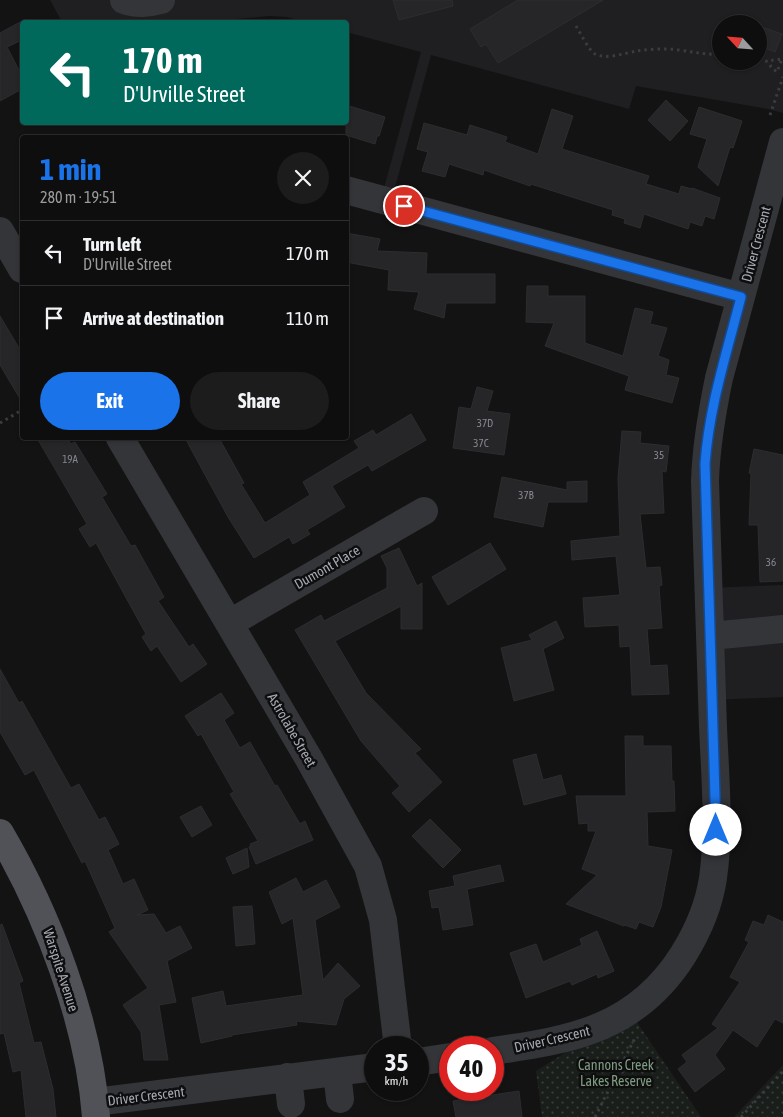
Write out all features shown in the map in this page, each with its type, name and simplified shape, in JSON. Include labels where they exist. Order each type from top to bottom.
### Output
[{"type":"main road","name":"Warspite Avenue","points":[[0,833],[14,857],[50,932],[71,995],[84,1045],[96,1109]]},
{"type":"street","points":[[124,0],[149,3],[161,0]]},
{"type":"street","name":"Driver Crescent","points":[[504,1049],[573,1036],[621,1018],[641,1004],[659,986],[689,946],[706,908],[715,865],[715,785],[705,481],[706,450],[719,378],[783,142]]},
{"type":"street","points":[[349,191],[741,297]]},
{"type":"street","points":[[0,231],[20,262]]},
{"type":"street","name":"Astrolabe Street","points":[[121,440],[309,759],[368,866],[383,920],[397,1036]]},
{"type":"street","name":"Dumont Place","points":[[230,624],[424,511]]},
{"type":"street","points":[[711,636],[783,629]]},
{"type":"street","name":"Driver Crescent","points":[[96,1109],[288,1077],[364,1068]]},
{"type":"street","points":[[337,1072],[340,1099]]},
{"type":"street","points":[[288,1077],[291,1104]]},
{"type":"path","points":[[576,26],[593,53],[598,55],[607,56],[638,50],[664,49],[712,54]]},
{"type":"path","points":[[782,59],[781,67],[778,72],[771,67],[769,62],[782,59]]},
{"type":"path","points":[[770,115],[783,77]]},
{"type":"path","points":[[0,423],[20,411]]},
{"type":"path","points":[[595,1117],[635,1038]]},
{"type":"path","points":[[741,1117],[783,1071]]},
{"type":"shaded area","points":[[50,0],[783,0],[783,113],[636,86],[629,109],[431,55],[391,202],[381,199],[421,52],[349,33],[349,20],[299,20],[269,16],[226,20],[61,20]]},
{"type":"shaded area","points":[[783,585],[783,697],[712,700],[709,588]]},
{"type":"green space","name":"Cannons Creek Lakes Reserve","points":[[630,1012],[701,1117],[542,1117],[536,1071]]},
{"type":"green space","points":[[783,1065],[783,1117],[734,1117]]},
{"type":"building","points":[[393,0],[452,0],[453,6],[399,20]]},
{"type":"building","points":[[518,0],[603,0],[498,63],[486,44],[481,47],[470,29]]},
{"type":"building","points":[[20,22],[20,41],[7,47],[20,72],[20,90],[0,101],[0,33]]},
{"type":"building","points":[[768,29],[782,34],[775,52],[768,49]]},
{"type":"building","points":[[666,100],[688,121],[670,141],[648,120]]},
{"type":"building","points":[[349,106],[385,117],[375,144],[346,135],[346,125],[349,125]]},
{"type":"building","points":[[699,107],[742,121],[733,148],[730,147],[718,186],[698,167],[707,139],[690,134]]},
{"type":"building","points":[[552,109],[573,116],[562,149],[649,176],[646,184],[679,194],[681,186],[692,188],[720,198],[714,219],[705,216],[702,226],[690,222],[688,229],[644,214],[640,228],[624,223],[625,219],[612,215],[613,210],[531,184],[530,186],[484,170],[483,175],[449,164],[445,177],[422,171],[428,152],[417,149],[424,123],[467,135],[470,125],[507,137],[505,142],[538,154]]},
{"type":"building","points":[[349,234],[380,239],[377,251],[427,253],[426,274],[495,274],[495,303],[446,303],[444,318],[414,309],[419,292],[388,290],[389,270],[349,263]]},
{"type":"building","points":[[527,286],[548,286],[548,296],[585,296],[585,343],[623,356],[635,308],[653,312],[650,324],[667,328],[658,356],[669,360],[666,375],[679,378],[672,403],[625,390],[629,376],[545,346],[554,323],[526,322]]},
{"type":"building","points":[[0,316],[20,350],[20,399],[0,365]]},
{"type":"building","points":[[477,387],[493,391],[487,411],[510,414],[504,455],[453,448],[459,407],[471,409]]},
{"type":"building","points":[[411,414],[426,440],[372,471],[368,465],[332,486],[345,507],[307,530],[310,534],[293,544],[289,537],[254,558],[228,517],[186,440],[220,440],[244,483],[241,484],[265,523],[310,495],[303,482],[359,448],[354,441],[373,430],[376,435]]},
{"type":"building","points":[[622,431],[641,432],[640,443],[669,446],[666,472],[662,471],[664,513],[640,514],[646,568],[660,567],[662,585],[659,586],[662,628],[647,629],[650,666],[667,665],[669,694],[632,695],[630,646],[620,647],[619,625],[585,627],[583,598],[620,595],[616,556],[572,560],[571,541],[620,536],[618,478]]},
{"type":"building","points":[[38,440],[68,440],[71,444],[75,442],[107,494],[102,497],[131,546],[135,545],[164,597],[158,601],[189,647],[193,644],[207,664],[181,682],[157,646],[151,651],[142,637],[146,634],[96,543],[90,547],[79,529],[87,524]]},
{"type":"building","points":[[754,449],[783,455],[783,581],[760,582],[758,525],[749,525],[751,474],[749,473]]},
{"type":"building","points":[[502,477],[567,490],[567,482],[587,481],[587,502],[548,502],[543,527],[494,517]]},
{"type":"building","points":[[490,543],[506,569],[448,605],[432,577]]},
{"type":"building","points":[[399,548],[417,586],[422,583],[422,629],[401,629],[401,606],[335,641],[366,693],[421,749],[415,753],[442,782],[409,812],[392,793],[400,786],[361,741],[295,630],[321,615],[324,621],[387,588],[387,568],[381,556]]},
{"type":"building","points":[[556,621],[564,638],[543,649],[554,690],[514,701],[501,648],[532,640],[529,635]]},
{"type":"building","points":[[0,669],[19,703],[22,701],[71,788],[79,784],[99,820],[105,817],[119,844],[108,850],[123,884],[134,879],[148,910],[137,915],[154,914],[166,933],[180,926],[192,948],[167,961],[176,1002],[159,1005],[168,1060],[144,1060],[141,1032],[123,1005],[148,988],[109,932],[115,928],[85,861],[82,863],[34,770],[25,775],[0,732]]},
{"type":"building","points":[[221,693],[234,713],[224,720],[240,748],[250,742],[275,786],[277,785],[300,824],[305,821],[313,840],[256,864],[249,847],[251,846],[250,844],[258,841],[230,794],[234,792],[201,734],[198,736],[185,716]]},
{"type":"building","points":[[625,736],[643,736],[643,746],[671,746],[672,781],[674,781],[675,811],[647,812],[648,846],[672,850],[661,907],[653,927],[639,922],[636,929],[566,904],[597,875],[582,869],[596,831],[588,831],[588,823],[579,824],[576,796],[626,796]]},
{"type":"building","points":[[536,754],[543,780],[561,775],[566,794],[524,805],[513,760]]},
{"type":"building","points":[[201,806],[212,825],[192,837],[180,817]]},
{"type":"building","points":[[430,819],[461,850],[443,868],[412,836]]},
{"type":"building","points":[[247,848],[249,867],[233,874],[226,858]]},
{"type":"building","points":[[500,865],[504,881],[467,889],[473,925],[443,930],[439,907],[432,908],[429,891],[455,886],[453,876]]},
{"type":"building","points":[[296,878],[303,892],[326,880],[340,907],[315,920],[323,980],[338,963],[360,986],[344,999],[336,1025],[296,1021],[297,1025],[232,1035],[201,1043],[192,998],[223,991],[226,1006],[303,995],[293,918],[282,924],[269,892]]},
{"type":"building","points":[[252,906],[255,944],[236,946],[233,907]]},
{"type":"building","points":[[768,915],[783,922],[783,1023],[775,1019],[757,1047],[733,1030],[715,1055],[725,1069],[695,1092],[678,1069],[687,1062],[682,1055],[718,1028],[712,1024],[740,982],[730,977],[749,942],[745,940],[753,921],[764,925]]},
{"type":"building","points":[[2,924],[23,981],[19,983],[34,1043],[41,1042],[53,1089],[56,1117],[26,1117],[21,1070],[13,1072],[4,1033],[0,1034],[0,925]]},
{"type":"building","points":[[597,931],[614,971],[598,978],[597,974],[572,985],[570,981],[526,998],[510,953],[536,944],[543,962],[582,945],[580,939]]},
{"type":"building","points":[[519,1091],[522,1117],[456,1117],[453,1101],[504,1101],[504,1093]]},
{"type":"route","points":[[404,206],[741,297],[711,415],[705,464],[716,830]]}]
